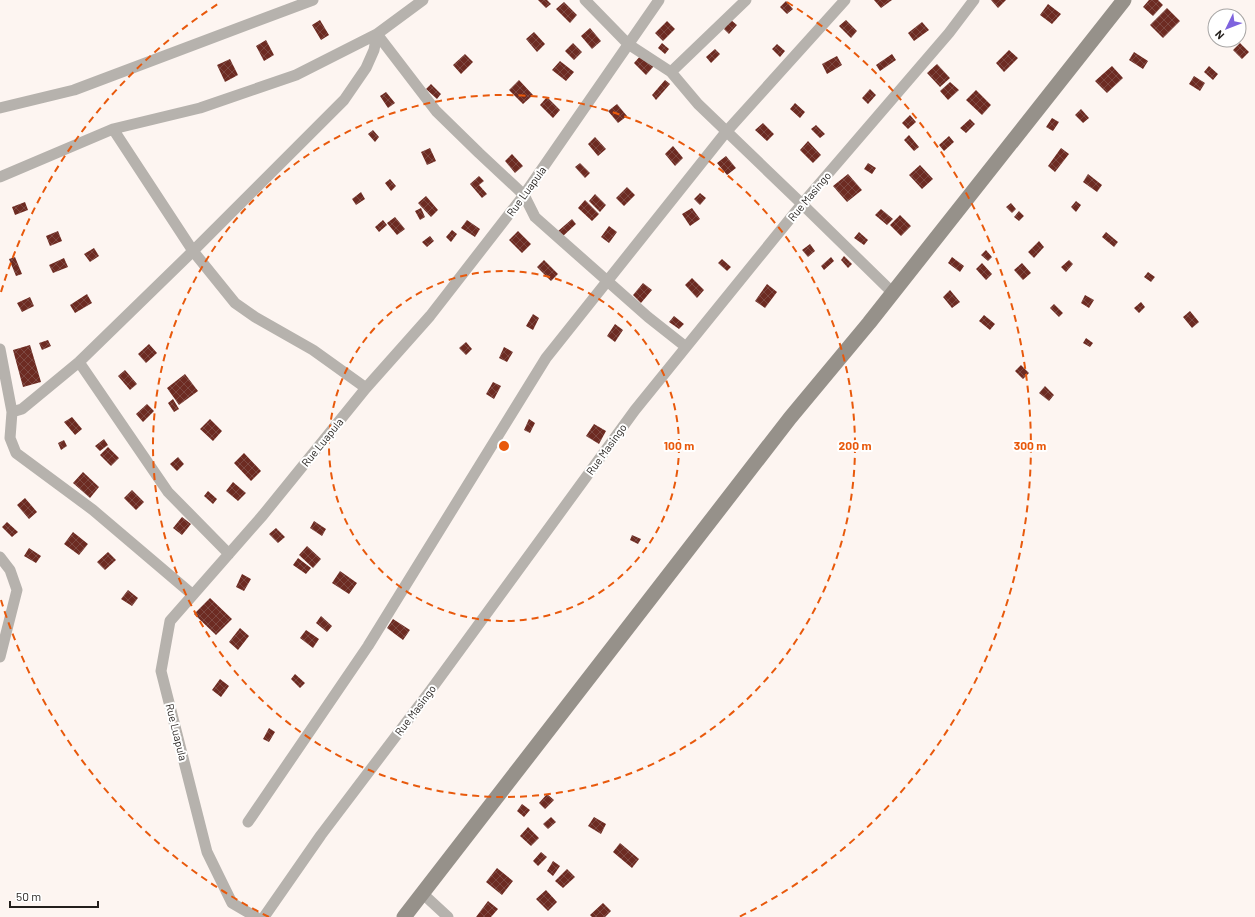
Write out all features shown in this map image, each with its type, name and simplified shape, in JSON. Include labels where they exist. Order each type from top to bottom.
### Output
[{"type":"main road","points":[[404,917],[790,418],[893,293],[1124,0]]},
{"type":"street","points":[[0,108],[74,90],[313,0]]},
{"type":"street","points":[[0,177],[113,129],[200,108],[296,75],[377,34],[423,0]]},
{"type":"street","points":[[585,0],[628,44],[671,72],[698,104],[726,132],[893,293]]},
{"type":"street","name":"Rue Luapula","points":[[256,917],[232,903],[207,852],[161,671],[170,621],[263,515],[366,388],[430,316],[524,195],[660,0]]},
{"type":"street","points":[[671,72],[746,0]]},
{"type":"street","points":[[248,822],[368,646],[546,358],[726,132],[845,0]]},
{"type":"street","name":"Rue Masingo","points":[[264,917],[321,835],[430,691],[635,410],[802,204],[949,33],[974,0]]},
{"type":"street","points":[[377,34],[436,111],[524,195],[535,218],[648,317],[686,347]]},
{"type":"street","points":[[12,412],[22,409],[78,362],[193,251],[344,100],[366,68],[374,50],[377,34]]},
{"type":"street","points":[[113,129],[193,251],[235,303],[255,317],[313,350],[366,388]]},
{"type":"street","points":[[0,349],[12,412],[10,438],[16,452],[93,510],[193,595]]},
{"type":"street","points":[[78,362],[168,492],[229,554]]},
{"type":"street","points":[[0,557],[10,570],[17,590],[0,657]]},
{"type":"street","points":[[422,893],[448,917]]},
{"type":"building","points":[[538,0],[547,0],[551,4],[546,8]]},
{"type":"building","points":[[874,0],[892,0],[881,8]]},
{"type":"building","points":[[991,0],[1006,0],[998,8]]},
{"type":"building","points":[[1149,0],[1158,0],[1163,5],[1153,16],[1143,7]]},
{"type":"building","points":[[786,1],[793,9],[787,14],[780,7]]},
{"type":"building","points":[[564,2],[577,15],[570,23],[556,9]]},
{"type":"building","points":[[1048,4],[1061,14],[1052,24],[1040,15]]},
{"type":"building","points":[[1167,8],[1180,21],[1163,38],[1150,25]]},
{"type":"building","points":[[320,20],[329,35],[321,40],[312,25]]},
{"type":"building","points":[[731,20],[737,25],[729,34],[724,29]]},
{"type":"building","points":[[846,20],[857,31],[851,38],[839,26]]},
{"type":"building","points":[[667,21],[675,29],[663,41],[655,33]]},
{"type":"building","points":[[922,22],[929,30],[914,41],[908,33]]},
{"type":"building","points":[[590,28],[601,41],[592,49],[581,36]]},
{"type":"building","points":[[534,32],[545,44],[537,52],[526,39]]},
{"type":"building","points":[[266,40],[274,55],[264,61],[256,46]]},
{"type":"building","points":[[573,43],[582,52],[574,60],[565,51]]},
{"type":"building","points":[[662,43],[669,49],[665,54],[658,48]]},
{"type":"building","points":[[777,44],[785,51],[780,57],[772,49]]},
{"type":"building","points":[[1235,48],[1245,48],[1249,52],[1242,59],[1233,50]]},
{"type":"building","points":[[715,49],[720,54],[711,63],[706,57]]},
{"type":"building","points":[[1009,50],[1018,58],[1004,72],[996,63]]},
{"type":"building","points":[[1134,52],[1148,61],[1143,69],[1129,60]]},
{"type":"building","points":[[465,54],[473,62],[461,74],[453,65]]},
{"type":"building","points":[[642,54],[654,66],[646,75],[634,63]]},
{"type":"building","points":[[892,54],[896,60],[880,71],[876,65]]},
{"type":"building","points":[[837,56],[842,65],[827,74],[822,64]]},
{"type":"building","points":[[230,59],[238,75],[225,82],[217,65]]},
{"type":"building","points":[[560,61],[574,72],[566,81],[552,70]]},
{"type":"building","points":[[937,64],[950,78],[940,87],[927,73]]},
{"type":"building","points":[[1112,66],[1123,78],[1107,93],[1095,81]]},
{"type":"building","points":[[1209,66],[1218,74],[1213,80],[1204,72]]},
{"type":"building","points":[[1194,76],[1205,83],[1200,91],[1189,84]]},
{"type":"building","points":[[519,80],[533,95],[523,104],[509,90]]},
{"type":"building","points":[[665,80],[670,84],[656,100],[652,95]]},
{"type":"building","points":[[950,82],[959,90],[948,100],[940,91]]},
{"type":"building","points":[[431,84],[441,94],[437,99],[426,89]]},
{"type":"building","points":[[870,89],[876,95],[868,104],[862,98]]},
{"type":"building","points":[[976,90],[991,105],[982,115],[966,100]]},
{"type":"building","points":[[386,92],[395,103],[388,108],[380,96]]},
{"type":"building","points":[[547,97],[560,110],[553,118],[540,105]]},
{"type":"building","points":[[795,103],[805,112],[800,118],[790,109]]},
{"type":"building","points":[[617,104],[627,116],[618,123],[608,111]]},
{"type":"building","points":[[1081,109],[1089,118],[1083,123],[1075,115]]},
{"type":"building","points":[[910,115],[916,122],[908,129],[902,123]]},
{"type":"building","points":[[1052,118],[1059,122],[1053,131],[1046,127]]},
{"type":"building","points":[[970,119],[975,124],[966,133],[960,128]]},
{"type":"building","points":[[763,123],[774,134],[767,141],[755,130]]},
{"type":"building","points":[[816,125],[825,134],[820,138],[811,129]]},
{"type":"building","points":[[373,130],[379,137],[375,142],[368,134]]},
{"type":"building","points":[[909,135],[919,147],[914,151],[904,140]]},
{"type":"building","points":[[949,136],[954,142],[944,151],[939,145]]},
{"type":"building","points":[[595,137],[606,149],[598,156],[588,144]]},
{"type":"building","points":[[808,141],[821,155],[813,163],[800,150]]},
{"type":"building","points":[[673,146],[683,158],[675,166],[665,154]]},
{"type":"building","points":[[430,148],[436,161],[427,165],[421,152]]},
{"type":"building","points":[[1061,148],[1069,154],[1055,172],[1048,166]]},
{"type":"building","points":[[512,154],[523,166],[515,173],[505,161]]},
{"type":"building","points":[[726,156],[736,168],[727,175],[717,163]]},
{"type":"building","points":[[580,163],[590,173],[585,178],[575,167]]},
{"type":"building","points":[[868,163],[876,168],[872,174],[864,169]]},
{"type":"building","points":[[920,165],[933,179],[922,189],[909,175]]},
{"type":"building","points":[[848,174],[862,190],[847,202],[833,186]]},
{"type":"building","points":[[1088,174],[1102,185],[1097,192],[1083,182]]},
{"type":"building","points":[[479,176],[484,181],[479,185],[487,194],[482,198],[470,184]]},
{"type":"building","points":[[390,179],[396,186],[391,191],[385,183]]},
{"type":"building","points":[[627,187],[635,195],[624,206],[616,198]]},
{"type":"building","points":[[361,192],[365,199],[356,205],[352,199]]},
{"type":"building","points":[[700,193],[706,198],[700,205],[694,199]]},
{"type":"building","points":[[595,194],[606,205],[600,212],[589,201]]},
{"type":"building","points":[[426,196],[438,210],[431,217],[418,203]]},
{"type":"building","points":[[585,200],[599,214],[592,221],[578,208]]},
{"type":"building","points":[[1076,201],[1081,205],[1076,212],[1071,207]]},
{"type":"building","points":[[25,202],[28,210],[15,215],[12,207]]},
{"type":"building","points":[[1011,203],[1016,209],[1012,213],[1006,207]]},
{"type":"building","points":[[421,208],[425,217],[420,220],[415,211]]},
{"type":"building","points":[[692,208],[700,219],[690,226],[682,214]]},
{"type":"building","points":[[881,209],[893,219],[887,225],[875,215]]},
{"type":"building","points":[[1019,211],[1024,216],[1019,221],[1014,217]]},
{"type":"building","points":[[900,215],[911,226],[901,236],[890,225]]},
{"type":"building","points":[[395,217],[405,229],[397,235],[387,223]]},
{"type":"building","points":[[572,219],[576,224],[562,237],[557,232]]},
{"type":"building","points":[[383,220],[387,225],[379,232],[375,227]]},
{"type":"building","points":[[467,220],[480,229],[475,237],[461,228]]},
{"type":"building","points":[[609,226],[617,232],[609,243],[601,237]]},
{"type":"building","points":[[452,230],[457,234],[451,242],[446,237]]},
{"type":"building","points":[[58,231],[62,241],[50,246],[46,236]]},
{"type":"building","points":[[518,231],[531,244],[522,253],[509,240]]},
{"type":"building","points":[[859,232],[868,240],[864,245],[854,238]]},
{"type":"building","points":[[1106,232],[1118,242],[1114,247],[1102,237]]},
{"type":"building","points":[[430,236],[434,241],[427,247],[422,242]]},
{"type":"building","points":[[1039,241],[1044,247],[1034,258],[1028,252]]},
{"type":"building","points":[[810,244],[815,251],[808,257],[802,250]]},
{"type":"building","points":[[94,248],[99,256],[90,262],[84,254]]},
{"type":"building","points":[[986,250],[992,257],[988,261],[981,255]]},
{"type":"building","points":[[844,256],[852,264],[848,268],[841,260]]},
{"type":"building","points":[[15,257],[22,274],[16,276],[9,259]]},
{"type":"building","points":[[831,257],[834,261],[824,270],[821,266]]},
{"type":"building","points":[[952,257],[964,266],[960,272],[948,263]]},
{"type":"building","points":[[64,258],[68,267],[53,273],[49,265]]},
{"type":"building","points":[[722,259],[731,267],[727,271],[718,263]]},
{"type":"building","points":[[544,260],[558,274],[551,281],[537,267]]},
{"type":"building","points":[[1069,260],[1073,264],[1066,272],[1061,267]]},
{"type":"building","points":[[982,263],[992,274],[986,280],[976,269]]},
{"type":"building","points":[[1022,263],[1031,273],[1023,280],[1014,270]]},
{"type":"building","points":[[1148,272],[1155,277],[1151,282],[1144,277]]},
{"type":"building","points":[[692,278],[704,290],[697,298],[685,285]]},
{"type":"building","points":[[643,283],[652,290],[641,303],[633,295]]},
{"type":"building","points":[[767,284],[777,292],[765,308],[755,301]]},
{"type":"building","points":[[950,290],[960,302],[952,308],[943,297]]},
{"type":"building","points":[[87,294],[92,303],[75,313],[70,305]]},
{"type":"building","points":[[1085,295],[1094,300],[1089,308],[1081,303]]},
{"type":"building","points":[[30,297],[34,306],[22,312],[17,303]]},
{"type":"building","points":[[1141,302],[1145,307],[1139,313],[1134,308]]},
{"type":"building","points":[[1054,304],[1063,313],[1059,317],[1050,308]]},
{"type":"building","points":[[1190,311],[1199,322],[1192,328],[1183,317]]},
{"type":"building","points":[[533,314],[539,318],[533,330],[526,326]]},
{"type":"building","points":[[984,315],[995,324],[990,330],[979,321]]},
{"type":"building","points":[[674,316],[684,324],[679,329],[669,322]]},
{"type":"building","points":[[615,324],[623,330],[615,342],[607,336]]},
{"type":"building","points":[[1086,338],[1093,343],[1090,347],[1083,343]]},
{"type":"building","points":[[48,340],[51,346],[42,350],[39,343]]},
{"type":"building","points":[[466,342],[472,349],[466,355],[459,348]]},
{"type":"building","points":[[149,344],[157,353],[146,363],[138,354]]},
{"type":"building","points":[[30,345],[41,382],[23,387],[13,350]]},
{"type":"building","points":[[504,347],[513,352],[507,362],[499,358]]},
{"type":"building","points":[[1021,365],[1029,373],[1023,379],[1015,371]]},
{"type":"building","points":[[125,370],[137,384],[130,390],[118,376]]},
{"type":"building","points":[[185,374],[198,391],[179,405],[167,388]]},
{"type":"building","points":[[493,382],[501,386],[494,399],[486,394]]},
{"type":"building","points":[[1045,386],[1054,395],[1049,401],[1039,393]]},
{"type":"building","points":[[173,399],[179,409],[174,412],[168,403]]},
{"type":"building","points":[[147,404],[154,411],[143,422],[136,414]]},
{"type":"building","points":[[72,417],[82,429],[75,435],[64,422]]},
{"type":"building","points":[[210,419],[222,431],[213,441],[200,429]]},
{"type":"building","points":[[529,419],[535,423],[530,433],[524,430]]},
{"type":"building","points":[[594,424],[606,431],[599,444],[586,436]]},
{"type":"building","points":[[104,439],[108,445],[100,451],[95,446]]},
{"type":"building","points":[[64,440],[67,446],[61,450],[58,443]]},
{"type":"building","points":[[108,447],[119,458],[111,466],[100,455]]},
{"type":"building","points":[[244,453],[261,471],[251,481],[234,463]]},
{"type":"building","points":[[178,457],[184,464],[177,471],[170,464]]},
{"type":"building","points":[[83,472],[99,487],[90,498],[73,483]]},
{"type":"building","points":[[233,482],[246,493],[238,501],[226,491]]},
{"type":"building","points":[[132,490],[144,502],[136,510],[124,498]]},
{"type":"building","points":[[208,491],[217,499],[213,504],[204,496]]},
{"type":"building","points":[[25,498],[37,512],[29,519],[17,505]]},
{"type":"building","points":[[182,517],[191,524],[182,535],[173,528]]},
{"type":"building","points":[[314,521],[326,529],[322,536],[310,528]]},
{"type":"building","points":[[7,522],[18,532],[12,537],[2,527]]},
{"type":"building","points":[[276,528],[285,537],[278,543],[269,534]]},
{"type":"building","points":[[73,532],[88,544],[79,555],[64,544]]},
{"type":"building","points":[[632,535],[641,539],[638,544],[630,540]]},
{"type":"building","points":[[307,546],[321,559],[313,568],[299,555]]},
{"type":"building","points":[[29,548],[41,556],[36,563],[24,556]]},
{"type":"building","points":[[108,552],[116,560],[105,570],[97,562]]},
{"type":"building","points":[[298,558],[311,568],[306,574],[293,565]]},
{"type":"building","points":[[340,571],[357,583],[349,594],[332,583]]},
{"type":"building","points":[[242,574],[251,579],[244,591],[236,587]]},
{"type":"building","points":[[128,590],[138,598],[132,606],[121,599]]},
{"type":"building","points":[[210,598],[232,619],[216,635],[194,614]]},
{"type":"building","points":[[321,616],[332,626],[327,632],[316,623]]},
{"type":"building","points":[[393,619],[410,630],[403,640],[387,628]]},
{"type":"building","points":[[240,628],[249,636],[238,650],[229,642]]},
{"type":"building","points":[[306,630],[319,639],[313,648],[300,638]]},
{"type":"building","points":[[295,674],[305,683],[300,688],[291,679]]},
{"type":"building","points":[[220,679],[229,686],[221,697],[212,690]]},
{"type":"building","points":[[269,728],[275,732],[269,742],[263,739]]},
{"type":"building","points":[[547,794],[554,800],[545,809],[539,803]]},
{"type":"building","points":[[522,804],[530,810],[524,817],[517,811]]},
{"type":"building","points":[[551,817],[556,822],[548,829],[543,824]]},
{"type":"building","points":[[594,817],[606,824],[601,834],[588,826]]},
{"type":"building","points":[[528,827],[539,838],[531,846],[520,836]]},
{"type":"building","points":[[620,843],[639,859],[632,868],[613,852]]},
{"type":"building","points":[[541,852],[547,857],[538,866],[533,861]]},
{"type":"building","points":[[553,861],[560,866],[553,876],[547,871]]},
{"type":"building","points":[[497,868],[513,881],[502,895],[486,882]]},
{"type":"building","points":[[567,869],[575,877],[563,888],[555,881]]},
{"type":"building","points":[[546,890],[557,902],[548,911],[536,899]]},
{"type":"building","points":[[488,901],[498,909],[491,917],[476,917]]},
{"type":"building","points":[[603,903],[611,911],[605,917],[592,917],[590,915]]}]
